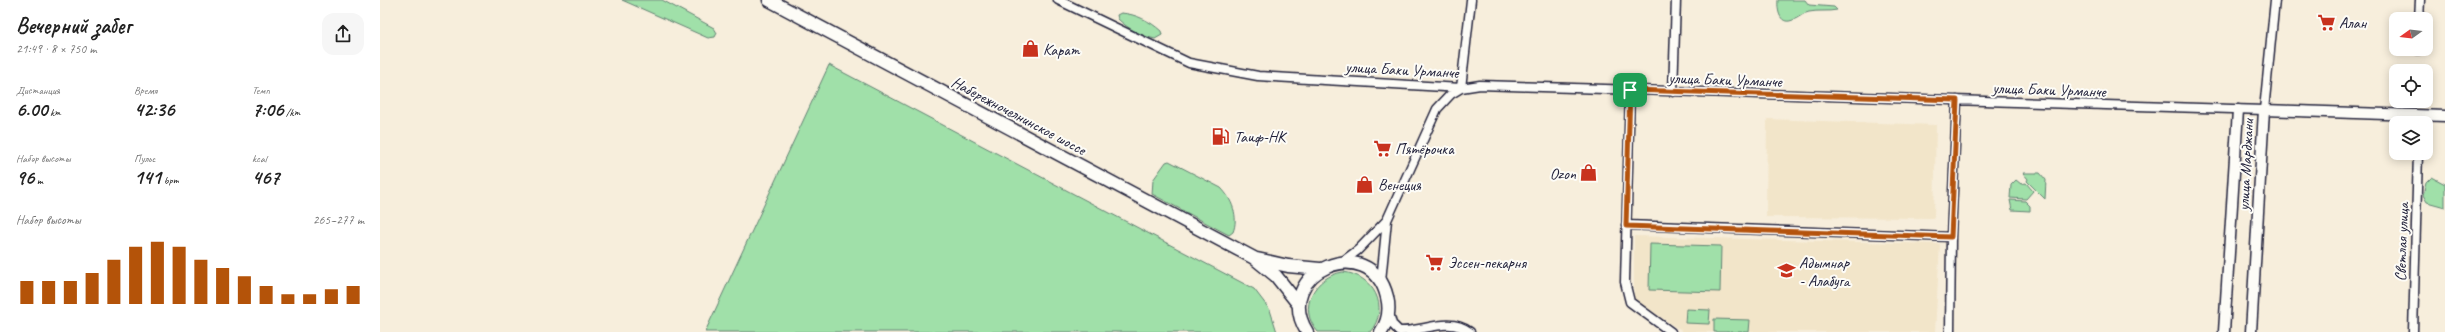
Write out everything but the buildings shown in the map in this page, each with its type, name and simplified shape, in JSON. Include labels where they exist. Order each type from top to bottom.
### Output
[{"type":"main road","name":"Набережночелнинское шоссе","points":[[769,0],[1254,258],[1276,276],[1299,305]]},
{"type":"main road","name":"Набережночелнинское шоссе","points":[[1254,258],[1288,266],[1320,269]]},
{"type":"main road","points":[[1307,332],[1302,326],[1299,305],[1305,284],[1320,269],[1342,262],[1364,267],[1381,281],[1388,302],[1386,321],[1381,332]]},
{"type":"street","name":"улица Баки Урманче","points":[[1058,0],[1189,63],[1258,76],[1461,88],[1480,85],[2264,110]]},
{"type":"street","points":[[1381,281],[1387,220],[1437,109],[1450,94],[1461,88],[1471,0]]},
{"type":"street","points":[[1673,92],[1676,0]]},
{"type":"street","name":"улица Марджани","points":[[2250,332],[2264,110],[2275,0]]},
{"type":"street","points":[[2419,12],[2420,0]]},
{"type":"street","points":[[1630,90],[1625,282],[1630,302],[1671,332]]},
{"type":"street","points":[[1950,332],[1951,237],[1957,100]]},
{"type":"street","name":"улица Марджани","points":[[2224,332],[2238,110]]},
{"type":"street","points":[[2264,110],[2389,117]]},
{"type":"street","points":[[2433,117],[2445,116]]},
{"type":"street","name":"Светлая улица","points":[[2413,332],[2418,160]]},
{"type":"street","points":[[1342,262],[1358,250],[1387,220]]},
{"type":"street","points":[[1626,226],[1951,237]]},
{"type":"street","points":[[1388,302],[1392,324],[1401,332],[1448,324],[1462,326],[1470,332]]},
{"type":"shaded area","points":[[1767,119],[1936,125],[1934,218],[1766,217]]},
{"type":"shaded area","name":"Адымнар - Алабуга","points":[[1634,236],[1940,244],[1935,332],[1683,332],[1634,299]]},
{"type":"green space","points":[[622,0],[662,0],[714,28],[717,33],[715,37],[708,38]]},
{"type":"green space","points":[[1778,0],[1805,0],[1809,5],[1834,7],[1837,10],[1809,12],[1790,21],[1786,21],[1780,17]]},
{"type":"green space","points":[[1121,13],[1137,16],[1147,21],[1161,31],[1162,35],[1155,39],[1135,32],[1118,19],[1117,15]]},
{"type":"green space","points":[[829,65],[1254,289],[1270,310],[1277,332],[705,332]]},
{"type":"green space","points":[[1169,161],[1221,188],[1225,192],[1235,214],[1235,226],[1233,232],[1229,235],[1152,194],[1153,180],[1166,162]]},
{"type":"green space","points":[[2023,173],[2040,173],[2046,180],[2045,199],[2027,181],[2028,179]]},
{"type":"green space","points":[[2432,177],[2445,184],[2445,207],[2427,202],[2423,195],[2426,183]]},
{"type":"green space","points":[[2016,180],[2021,184],[2026,183],[2033,191],[2026,199],[2010,198],[2011,185]]},
{"type":"green space","points":[[2010,200],[2025,201],[2030,206],[2030,211],[2012,210]]},
{"type":"green space","points":[[1650,244],[1721,246],[1720,292],[1649,290]]},
{"type":"green space","points":[[1343,272],[1354,274],[1363,279],[1376,294],[1379,303],[1379,312],[1376,322],[1370,332],[1318,332],[1312,323],[1309,313],[1309,304],[1312,294],[1317,286],[1324,280]]},
{"type":"green space","points":[[1686,309],[1710,310],[1709,324],[1685,323]]},
{"type":"green space","points":[[1714,319],[1750,320],[1749,332],[1714,332]]},
{"type":"place","name":"Алан","points":[[2326,22]]},
{"type":"place","name":"Карат","points":[[1030,49]]},
{"type":"place","name":"Таиф-НК","points":[[1221,136]]},
{"type":"place","name":"Пятёрочка","points":[[1382,148]]},
{"type":"place","name":"Ozon","points":[[1589,173]]},
{"type":"place","name":"Венеция","points":[[1365,184]]},
{"type":"place","name":"Эссен-пекарня","points":[[1435,262]]},
{"type":"place","name":"Адымнар - Алабуга","points":[[1786,271]]},
{"type":"route","points":[[1630,90],[1957,100],[1951,237],[1626,226],[1630,90]]}]
